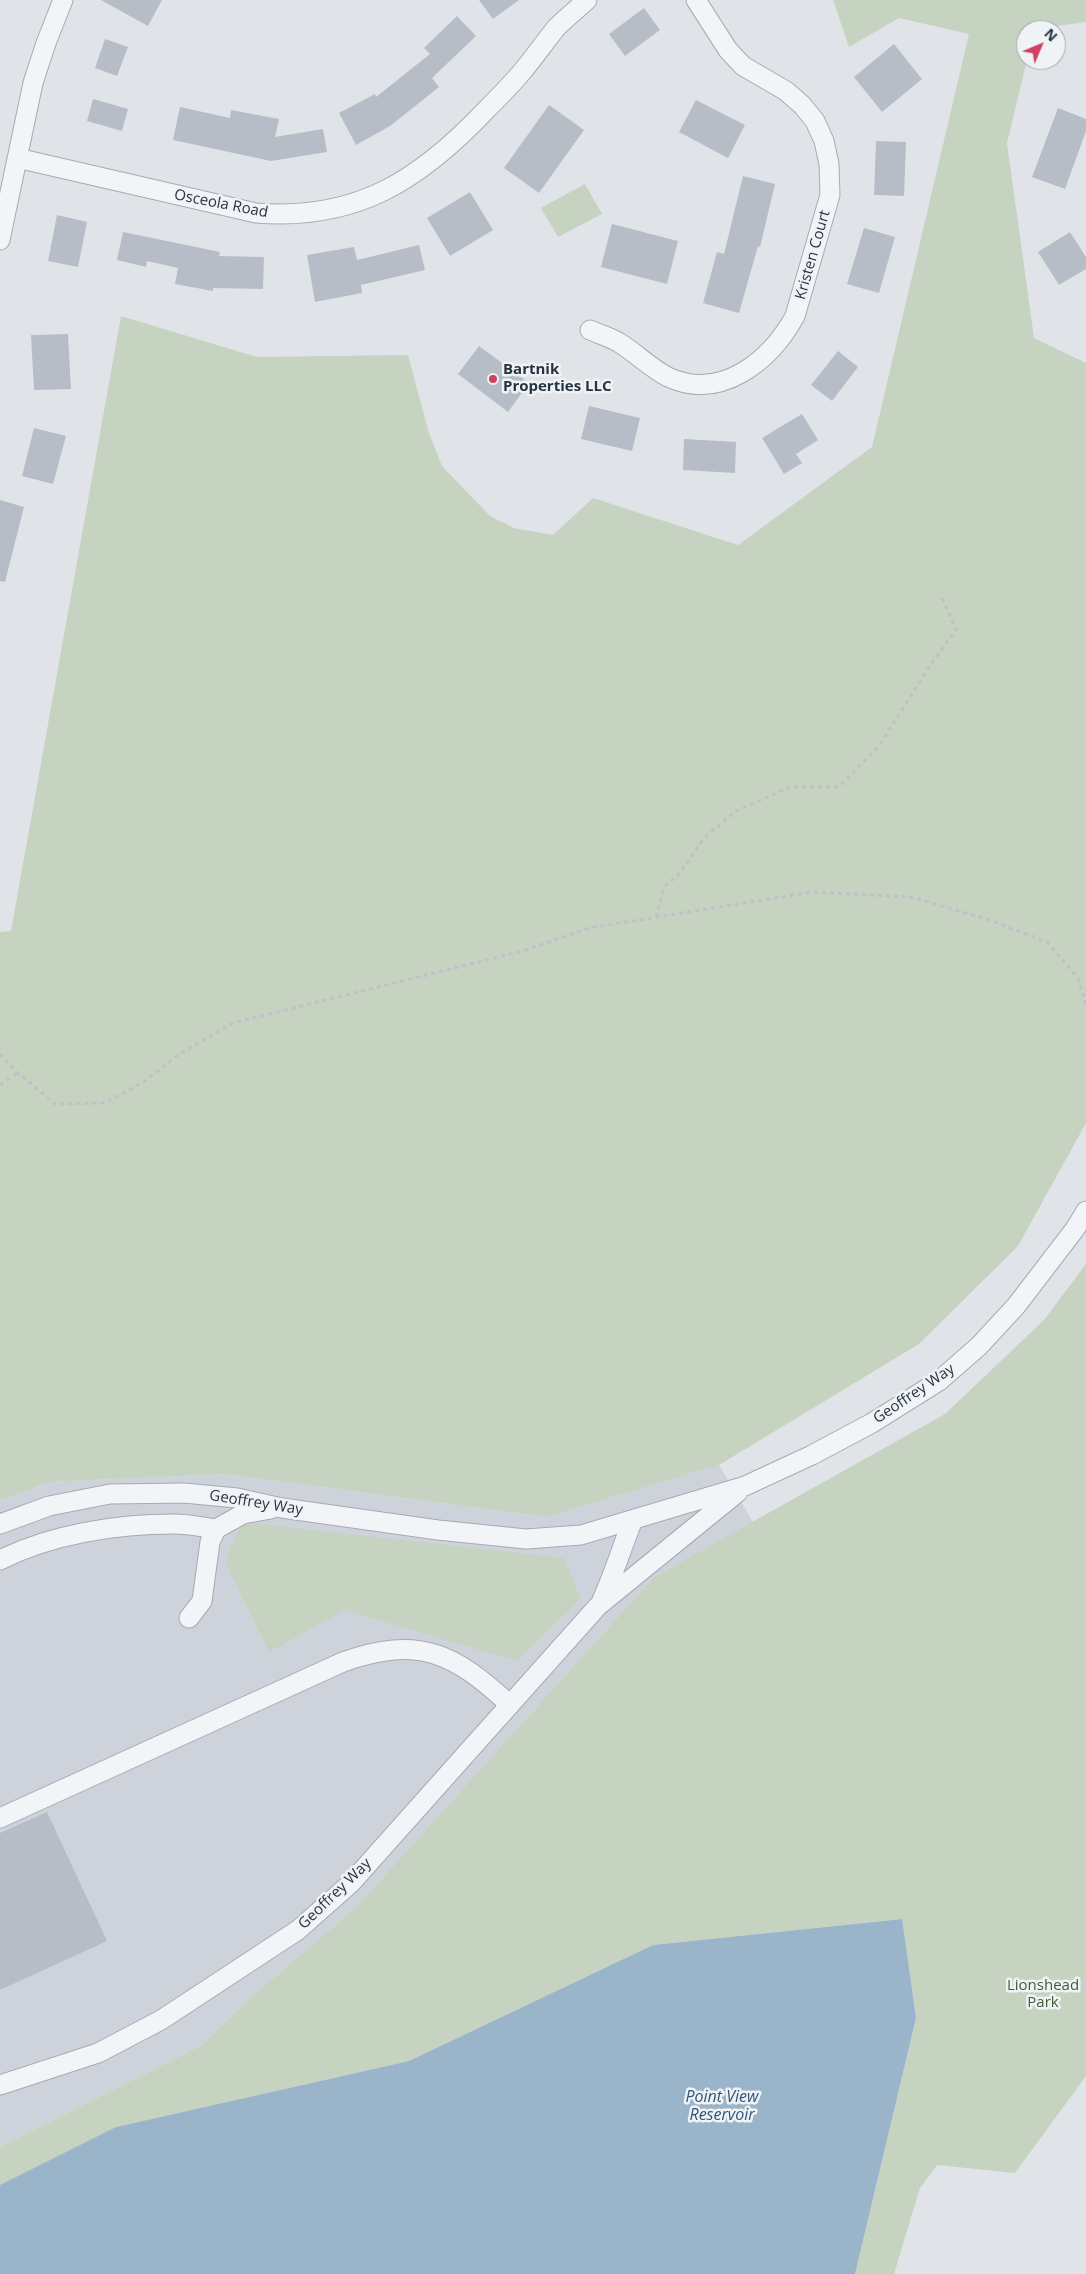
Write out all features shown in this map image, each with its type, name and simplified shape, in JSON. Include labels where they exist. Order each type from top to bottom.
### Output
[{"type":"street","points":[[0,240],[33,83],[63,0]]},
{"type":"street","name":"Osceola Road","points":[[17,158],[256,213],[294,214],[343,206],[372,196],[401,182],[429,164],[454,143],[520,74],[557,28],[587,0]]},
{"type":"street","name":"Kristen Court","points":[[590,330],[618,342],[666,376],[682,383],[700,384],[718,382],[738,375],[756,365],[776,345],[795,316],[830,195],[829,164],[824,141],[815,121],[802,104],[786,91],[743,66],[728,50],[696,0]]},
{"type":"street","name":"Geoffrey Way","points":[[0,1524],[49,1506],[110,1494],[184,1493],[237,1498],[282,1508],[438,1530],[526,1539],[581,1535],[745,1486],[812,1455],[872,1424],[939,1381],[979,1346],[1016,1306],[1075,1229],[1086,1211]]},
{"type":"street","name":"Geoffrey Way","points":[[0,2085],[98,2053],[162,2020],[298,1930],[351,1882],[598,1606],[745,1486]]},
{"type":"street","points":[[0,1560],[28,1548],[68,1536],[115,1528],[175,1524],[216,1529],[243,1514],[282,1508]]},
{"type":"street","name":"Geoffrey Way","points":[[598,1606],[614,1575],[621,1549],[633,1520]]},
{"type":"street","points":[[188,1618],[202,1601],[210,1542],[216,1529]]},
{"type":"street","points":[[0,1818],[343,1662],[383,1650],[402,1648],[443,1656],[462,1665],[480,1677],[510,1705]]},
{"type":"path","points":[[656,917],[664,887],[680,873],[704,838],[736,811],[790,787],[839,787],[880,746],[930,664],[956,630],[942,598]]},
{"type":"path","points":[[0,1054],[18,1073],[55,1104],[105,1103],[146,1081],[179,1054],[233,1023],[523,951],[589,928],[812,892],[910,897],[987,919],[1047,942],[1078,978],[1086,1004]]},
{"type":"path","points":[[0,1085],[18,1073]]},
{"type":"shaded area","points":[[719,1465],[753,1522],[654,1577],[354,1909],[251,1997],[202,2045],[0,2147],[0,1501],[49,1482],[225,1474],[547,1517]]},
{"type":"green space","points":[[833,0],[1086,0],[1086,22],[1066,25],[1066,20],[1016,20],[1016,70],[1025,70],[1007,143],[1034,338],[1086,363],[1086,1123],[1018,1246],[919,1344],[719,1465],[547,1517],[225,1474],[49,1482],[0,1501],[0,932],[11,931],[121,316],[257,357],[408,355],[428,430],[442,466],[490,516],[514,528],[553,535],[593,498],[738,545],[872,447],[969,34],[899,18],[849,47]]},
{"type":"green space","points":[[585,184],[602,214],[558,237],[541,208]]},
{"type":"green space","name":"Lionshead Park","points":[[1086,1264],[1086,2076],[1015,2173],[937,2165],[920,2188],[894,2274],[855,2274],[916,2018],[901,1919],[653,1945],[409,2061],[116,2127],[0,2185],[0,2147],[202,2045],[251,1997],[354,1909],[654,1577],[945,1414],[1044,1320]]},
{"type":"green space","points":[[242,1522],[564,1558],[581,1599],[517,1661],[345,1610],[269,1652],[225,1562]]},
{"type":"water","name":"Point View Reservoir","points":[[902,1919],[916,2018],[855,2274],[0,2274],[0,2185],[116,2127],[409,2061],[653,1945]]},
{"type":"building","points":[[101,0],[162,0],[148,26]]},
{"type":"building","points":[[479,0],[519,0],[493,19]]},
{"type":"building","points":[[644,8],[660,30],[625,56],[609,34]]},
{"type":"building","points":[[457,16],[476,36],[432,78],[439,87],[390,126],[356,145],[339,113],[375,94],[376,97],[430,54],[424,48]]},
{"type":"building","points":[[105,39],[128,47],[117,76],[95,68]]},
{"type":"building","points":[[894,44],[922,79],[882,112],[854,77]]},
{"type":"building","points":[[93,99],[128,109],[122,131],[87,121]]},
{"type":"building","points":[[696,100],[745,125],[728,158],[679,132]]},
{"type":"building","points":[[549,105],[584,130],[539,193],[504,168]]},
{"type":"building","points":[[180,107],[230,118],[231,110],[279,119],[275,137],[323,129],[327,152],[271,161],[173,140]]},
{"type":"building","points":[[1058,108],[1086,119],[1086,131],[1065,189],[1032,177]]},
{"type":"building","points":[[876,141],[906,142],[904,196],[874,195]]},
{"type":"building","points":[[743,176],[775,184],[760,247],[758,246],[739,313],[703,303],[717,252],[724,254]]},
{"type":"building","points":[[470,192],[493,230],[450,256],[427,218]]},
{"type":"building","points":[[57,215],[87,222],[78,267],[48,261]]},
{"type":"building","points":[[612,224],[678,241],[667,284],[601,267]]},
{"type":"building","points":[[864,228],[895,237],[879,293],[847,284]]},
{"type":"building","points":[[123,232],[220,252],[219,256],[264,257],[263,289],[213,288],[213,291],[175,284],[178,268],[147,261],[146,267],[117,260]]},
{"type":"building","points":[[1070,232],[1086,257],[1086,269],[1059,285],[1038,252]]},
{"type":"building","points":[[419,245],[425,270],[361,285],[362,293],[315,302],[307,255],[354,247],[357,260]]},
{"type":"building","points":[[68,334],[71,389],[34,390],[31,335]]},
{"type":"building","name":"Bartnik Properties LLC","points":[[479,346],[529,383],[508,412],[458,374]]},
{"type":"building","points":[[838,351],[858,367],[832,401],[811,385]]},
{"type":"building","points":[[589,406],[640,418],[632,451],[581,439]]},
{"type":"building","points":[[802,414],[818,440],[796,454],[802,463],[784,474],[762,438]]},
{"type":"building","points":[[34,428],[66,436],[53,484],[22,476]]},
{"type":"building","points":[[684,439],[736,442],[735,473],[683,470]]},
{"type":"building","points":[[0,500],[24,507],[5,582],[0,581]]},
{"type":"building","points":[[47,1812],[107,1941],[0,1990],[0,1833]]},
{"type":"place","name":"Bartnik Properties LLC","points":[[493,379]]}]
